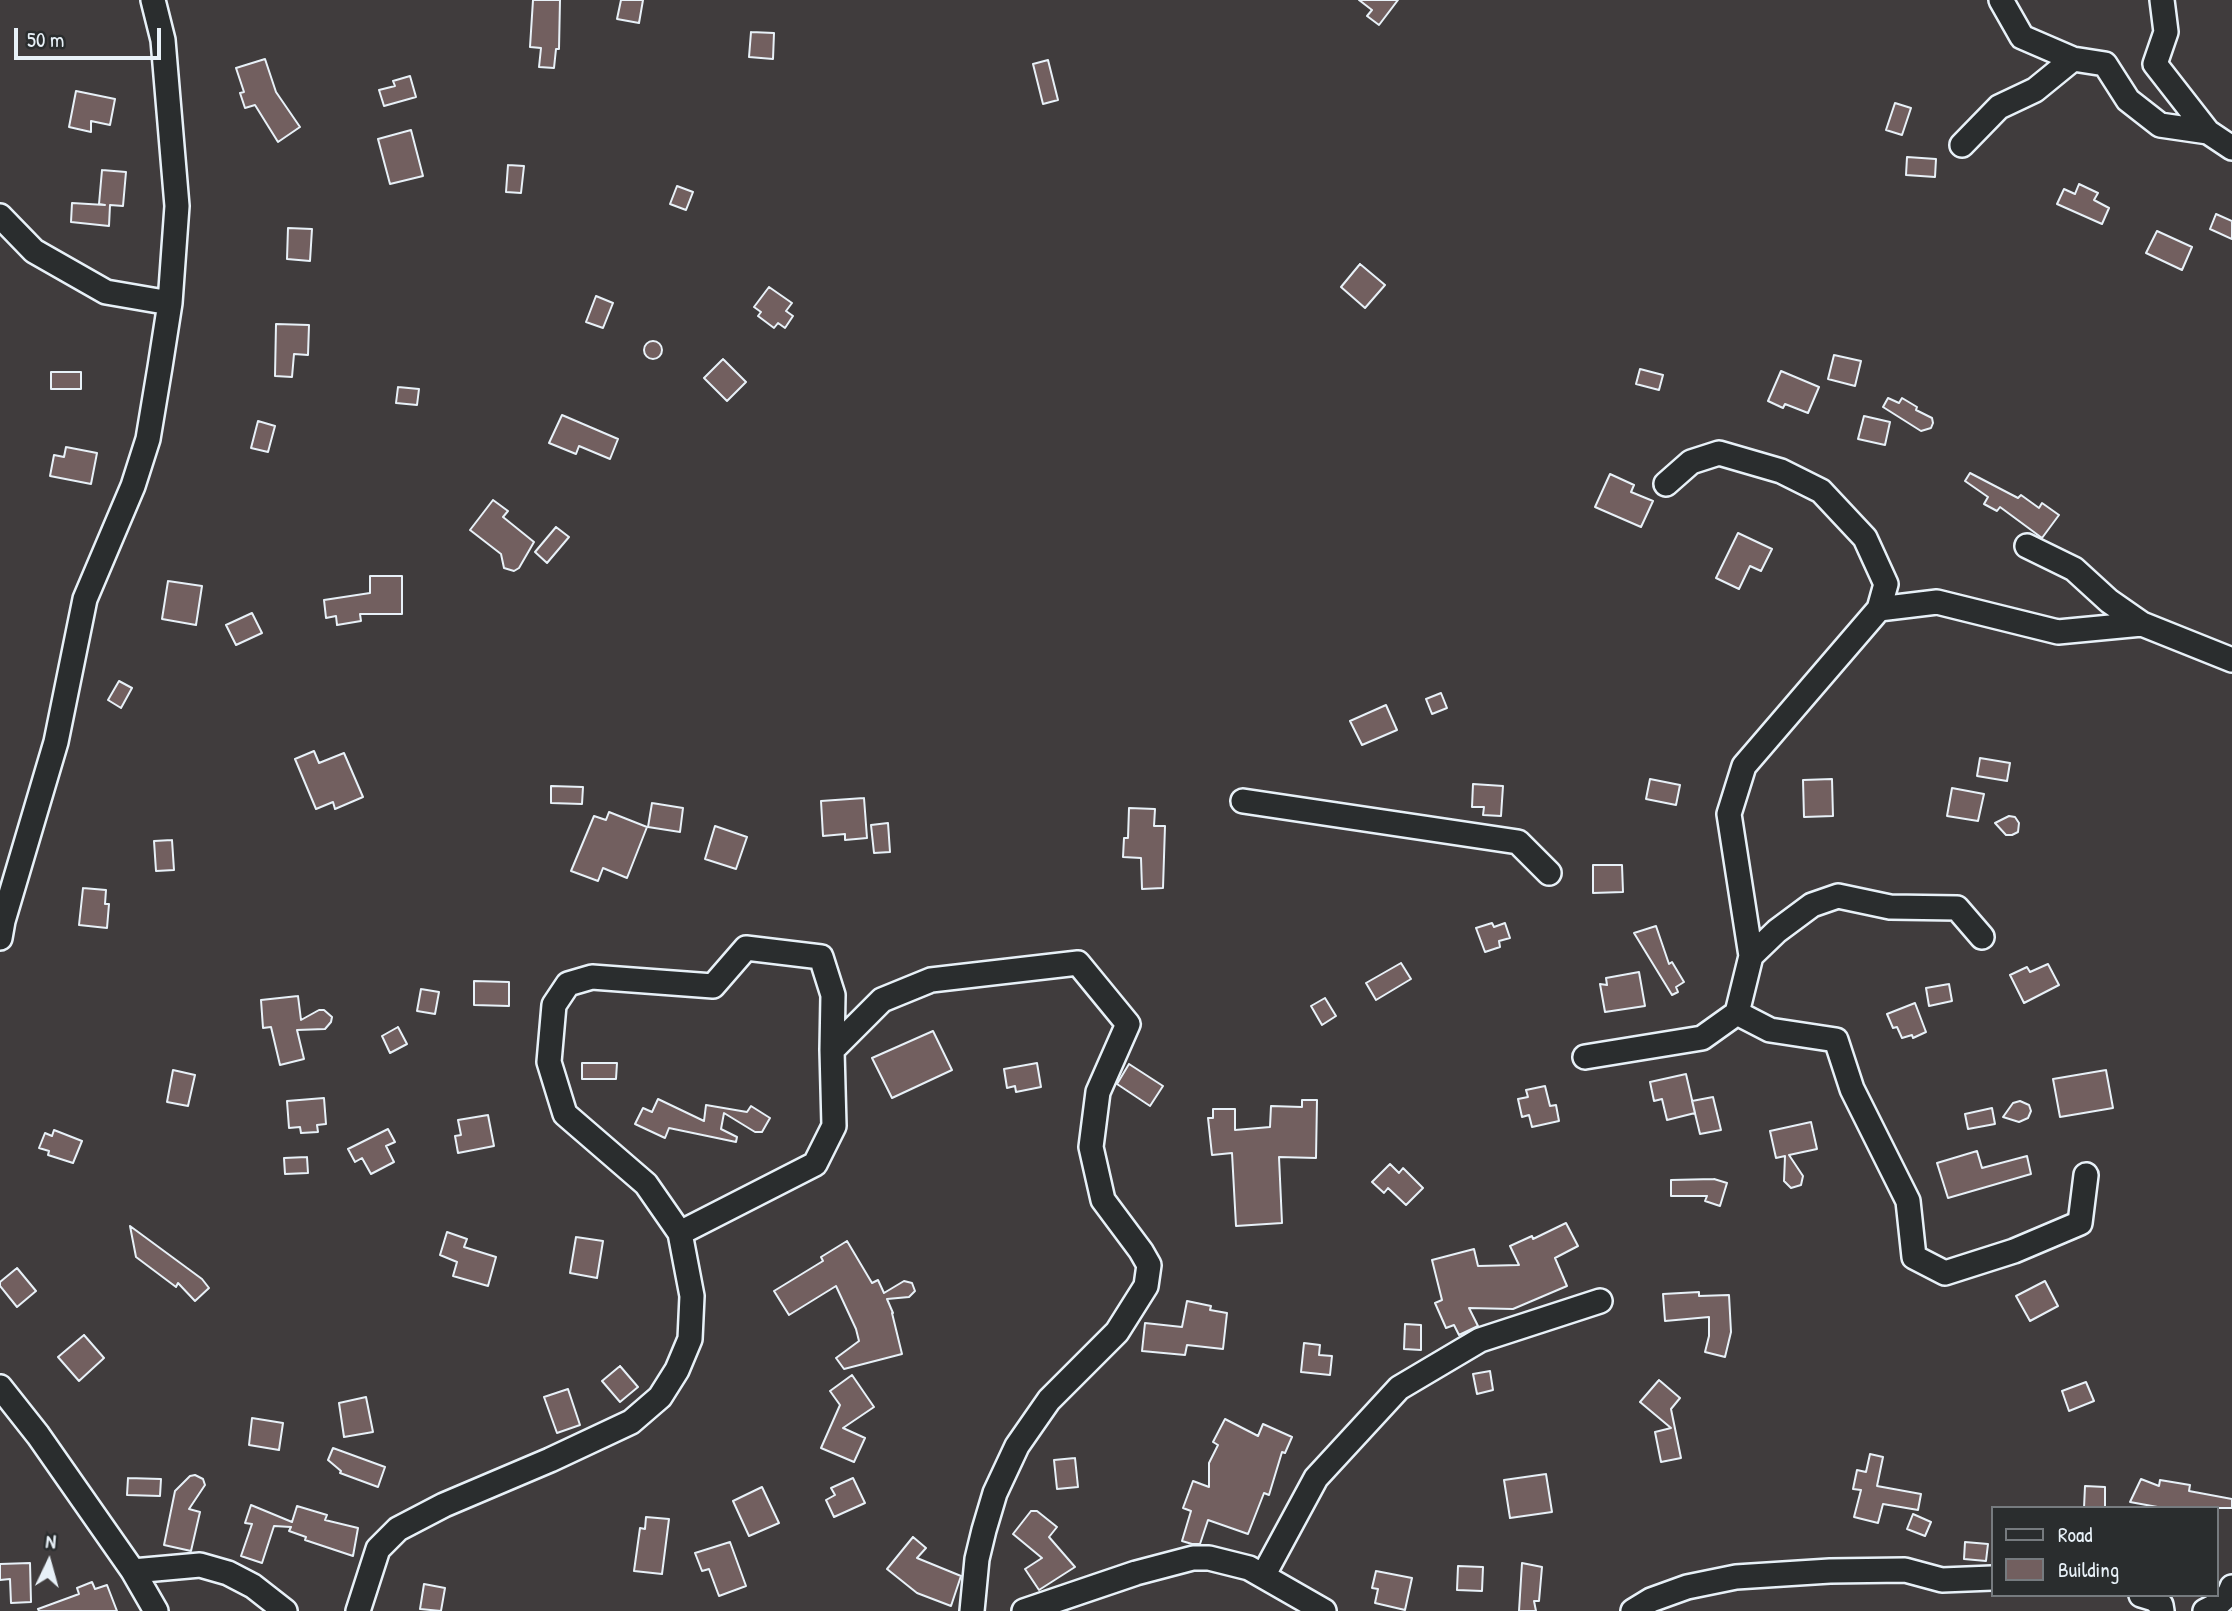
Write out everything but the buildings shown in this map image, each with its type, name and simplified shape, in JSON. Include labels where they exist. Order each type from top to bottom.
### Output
[{"type":"street","points":[[0,938],[55,742],[85,599],[133,486],[148,439],[170,303],[177,206],[163,40],[153,0]]},
{"type":"street","points":[[2001,0],[2022,37],[2073,59],[2105,64],[2128,100],[2161,125],[2208,132]]},
{"type":"street","points":[[2162,0],[2166,32],[2155,64],[2208,132],[2232,148]]},
{"type":"street","points":[[1962,145],[1999,107],[2035,90],[2073,59]]},
{"type":"street","points":[[0,216],[34,251],[106,292],[170,303]]},
{"type":"street","points":[[1585,1057],[1702,1038],[1737,1013],[1751,956],[1728,814],[1744,766],[1880,609],[1885,584],[1865,538],[1821,491],[1781,471],[1718,453],[1691,462],[1666,484]]},
{"type":"street","points":[[2026,546],[2074,569],[2109,601],[2142,624],[2232,660]]},
{"type":"street","points":[[1880,609],[1937,601],[2058,632],[2142,624]]},
{"type":"street","points":[[1243,801],[1518,842],[1549,873]]},
{"type":"street","points":[[1751,956],[1777,931],[1812,905],[1838,896],[1890,907],[1957,908],[1982,937]]},
{"type":"street","points":[[358,1611],[378,1549],[398,1530],[444,1504],[551,1460],[631,1422],[660,1397],[677,1370],[690,1339],[692,1296],[680,1233],[646,1184],[565,1114],[549,1062],[554,1005],[568,984],[592,976],[713,986],[746,948],[821,957],[833,995],[834,1126],[815,1164],[680,1233]]},
{"type":"street","points":[[832,1050],[882,1000],[931,980],[1079,963],[1128,1024],[1098,1092],[1091,1147],[1103,1200],[1149,1265],[1146,1286],[1116,1332],[1049,1400],[1017,1446],[995,1493],[984,1530],[977,1559],[972,1611]]},
{"type":"street","points":[[1737,1013],[1770,1030],[1836,1040],[1852,1089],[1908,1201],[1914,1257],[1945,1273],[2014,1251],[2080,1223],[2086,1175]]},
{"type":"street","points":[[1264,1576],[1316,1478],[1399,1388],[1480,1340],[1600,1300]]},
{"type":"street","points":[[0,1387],[38,1435],[133,1571],[156,1611]]},
{"type":"street","points":[[1024,1611],[1125,1577],[1193,1558],[1209,1558],[1249,1568],[1324,1611]]},
{"type":"street","points":[[133,1571],[200,1564],[228,1573],[253,1586],[285,1611]]},
{"type":"street","points":[[1633,1611],[1651,1600],[1687,1587],[1736,1577],[1830,1571],[1905,1570],[1942,1580],[1990,1578]]},
{"type":"street","points":[[2205,1611],[2229,1594],[2232,1587]]},
{"type":"street","points":[[2148,1597],[2161,1605],[2162,1611]]}]
